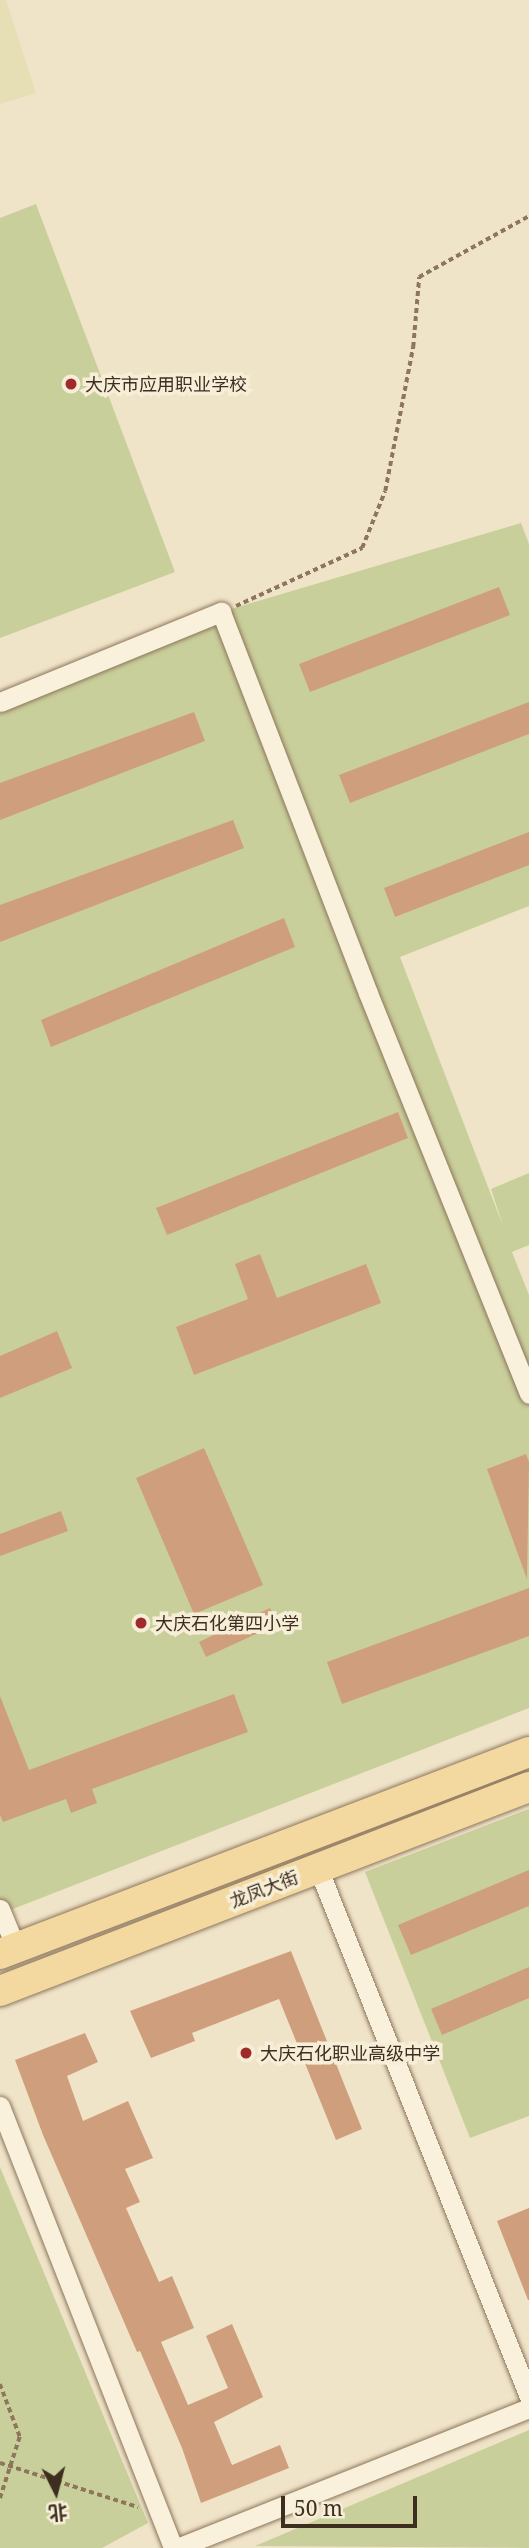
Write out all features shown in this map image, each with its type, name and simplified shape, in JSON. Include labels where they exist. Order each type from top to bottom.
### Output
[{"type":"main road","name":"龙凤大街","points":[[8,1951],[529,1752]]},
{"type":"main road","name":"龙凤大街","points":[[0,1991],[529,1787]]},
{"type":"street","points":[[0,702],[221,612],[363,981],[529,1394]]},
{"type":"street","points":[[318,1868],[529,2398]]},
{"type":"street","points":[[0,1909],[8,1951]]},
{"type":"street","points":[[0,2106],[175,2548],[529,2407]]},
{"type":"path","points":[[221,612],[362,548],[385,491],[413,347],[419,277],[529,216]]},
{"type":"path","points":[[0,2384],[20,2437],[0,2499]]},
{"type":"path","points":[[0,2463],[160,2514]]},
{"type":"shaded area","points":[[0,0],[6,0],[36,93],[0,104]]},
{"type":"green space","name":"大庆市应用职业学校","points":[[36,204],[175,572],[0,638],[0,218]]},
{"type":"green space","points":[[521,523],[529,544],[529,906],[400,957],[503,1226],[491,1189],[529,1173],[529,1245],[512,1252],[529,1295],[529,1708],[0,1914],[0,702],[221,612]]},
{"type":"green space","points":[[529,1809],[529,2116],[470,2138],[365,1872]]},
{"type":"green space","points":[[0,2167],[148,2523],[102,2548],[0,2548]]},
{"type":"green space","points":[[529,2430],[529,2548],[255,2546]]},
{"type":"building","points":[[499,587],[510,615],[310,692],[299,664]]},
{"type":"building","points":[[529,702],[529,734],[350,803],[339,775]]},
{"type":"building","points":[[194,712],[205,741],[0,820],[0,783]]},
{"type":"building","points":[[233,820],[244,848],[0,942],[0,905]]},
{"type":"building","points":[[529,832],[529,865],[395,917],[384,888]]},
{"type":"building","points":[[284,918],[295,947],[51,1047],[41,1020]]},
{"type":"building","points":[[398,1112],[408,1138],[167,1235],[156,1208]]},
{"type":"building","points":[[260,1254],[277,1298],[366,1264],[381,1303],[194,1375],[176,1327],[248,1299],[235,1264]]},
{"type":"building","points":[[57,1331],[72,1368],[0,1398],[0,1356]]},
{"type":"building","points":[[204,1448],[263,1585],[194,1614],[136,1478]]},
{"type":"building","points":[[526,1454],[529,1462],[527,1579],[487,1469]]},
{"type":"building","points":[[61,1511],[68,1531],[0,1556],[0,1534]]},
{"type":"building","points":[[529,1588],[529,1636],[342,1704],[327,1662]]},
{"type":"building","points":[[270,1608],[278,1624],[206,1657],[199,1642]]},
{"type":"building","points":[[234,1694],[248,1732],[92,1789],[97,1803],[71,1813],[66,1799],[3,1822],[0,1815],[0,1696],[29,1770]]},
{"type":"building","points":[[529,1870],[529,1906],[411,1955],[398,1925]]},
{"type":"building","points":[[291,1951],[362,2129],[336,2140],[279,1999],[192,2033],[195,2041],[151,2058],[130,2011]]},
{"type":"building","points":[[529,1967],[529,1998],[442,2035],[431,2009]]},
{"type":"building","points":[[85,2033],[98,2062],[67,2076],[83,2121],[128,2101],[153,2158],[125,2169],[140,2202],[126,2208],[159,2282],[172,2276],[194,2328],[161,2342],[188,2405],[228,2388],[206,2336],[232,2324],[263,2397],[214,2422],[232,2465],[280,2445],[289,2468],[201,2503],[182,2448],[140,2351],[137,2352],[43,2135],[15,2060]]},
{"type":"building","points":[[529,2208],[529,2300],[528,2300],[497,2221]]},
{"type":"place","name":"大庆市应用职业学校","points":[[71,384]]},
{"type":"place","name":"大庆石化第四小学","points":[[141,1623]]},
{"type":"place","name":"大庆石化职业高级中学","points":[[246,2053]]}]
